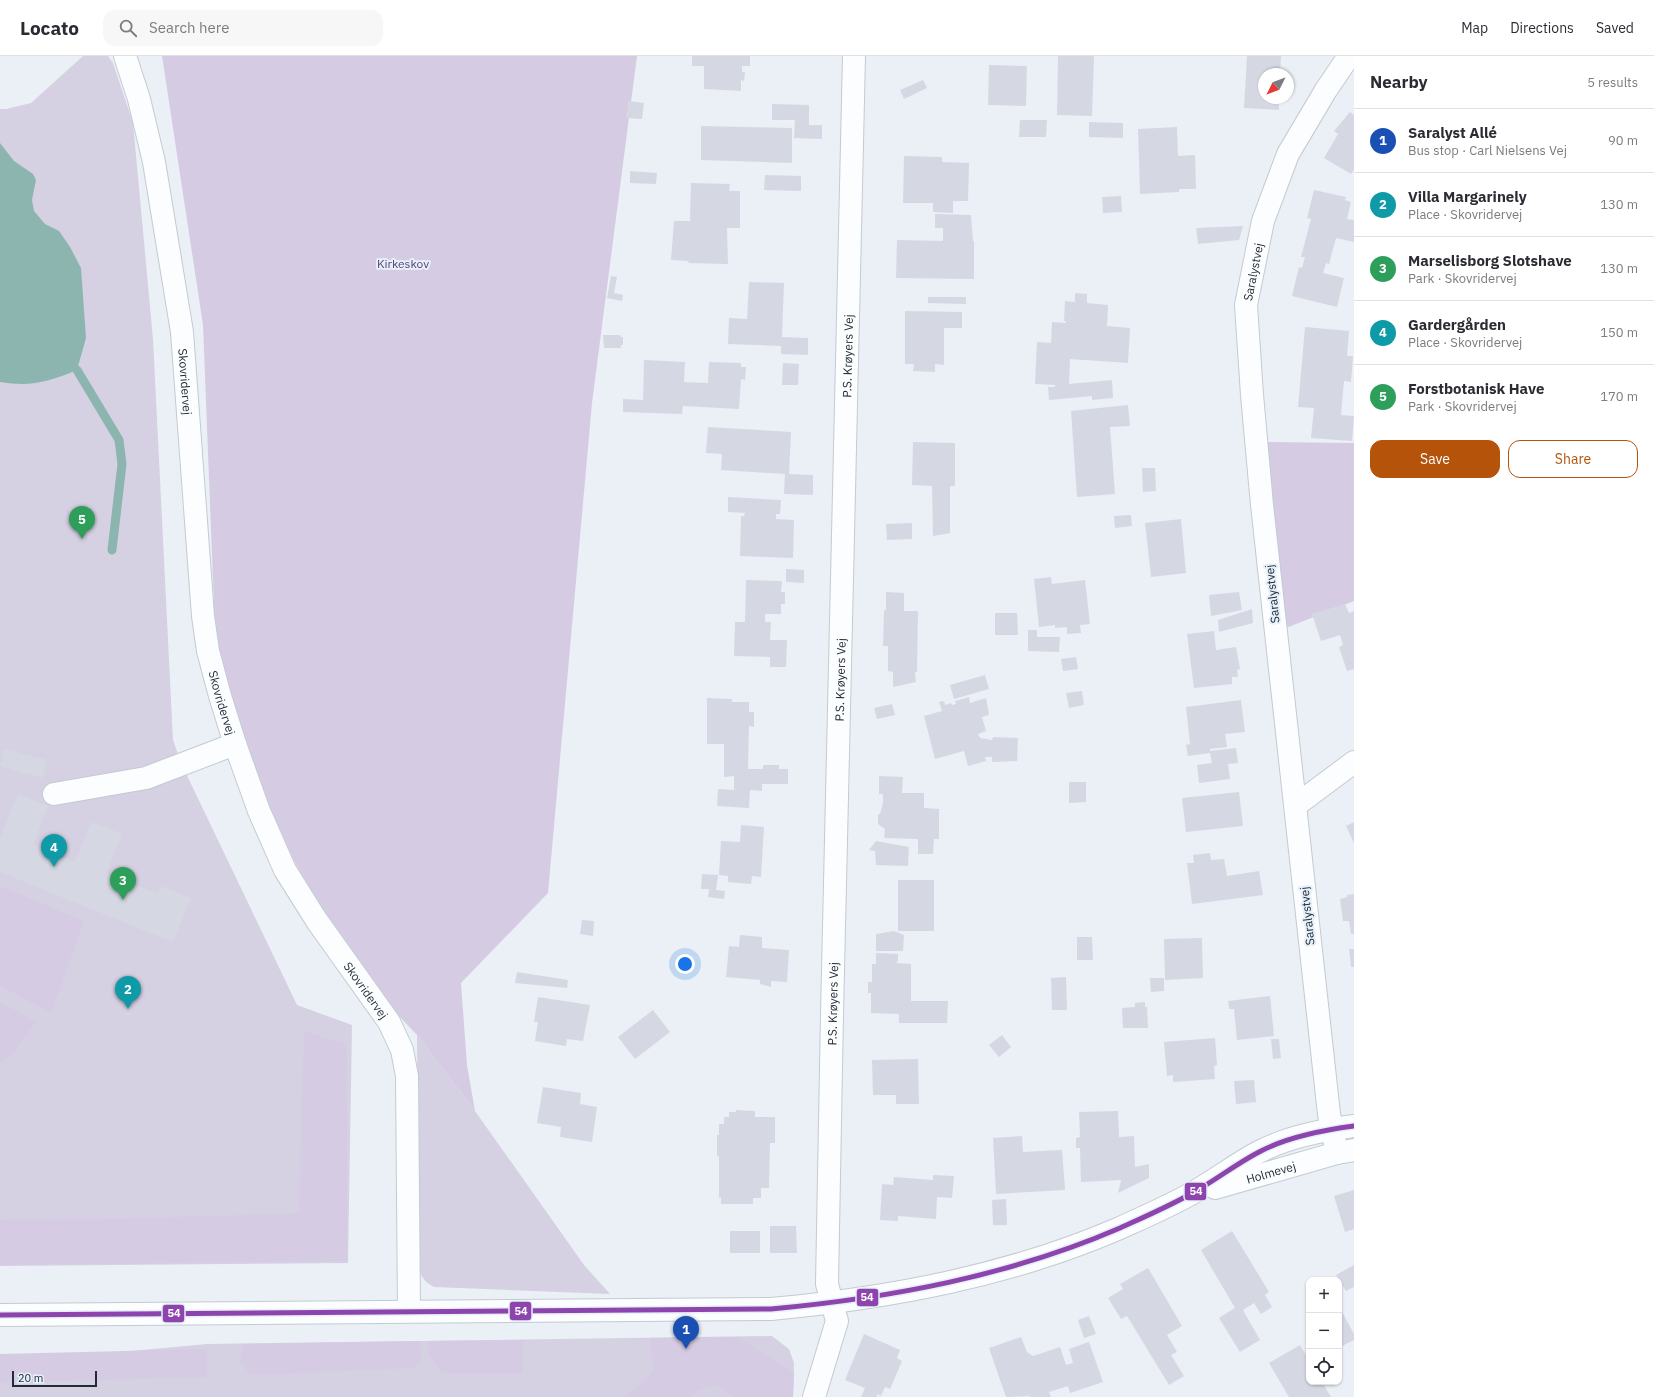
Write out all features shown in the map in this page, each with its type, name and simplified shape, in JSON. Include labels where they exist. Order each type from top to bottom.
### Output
[{"type":"street","name":"Skovridervej","points":[[125,56],[139,99],[154,162],[181,324],[203,616],[208,651],[220,696],[235,744],[259,811],[285,870],[317,921],[389,1022],[402,1050],[407,1076],[409,1311]]},
{"type":"street","name":"P.S. Krøyers Vej","points":[[814,1397],[836,1321],[827,1284],[831,1022],[854,56]]},
{"type":"street","name":"Saralystvej","points":[[1345,1151],[1331,1129],[1262,505],[1246,305],[1263,221],[1288,154],[1326,90],[1349,56]]},
{"type":"street","points":[[54,794],[146,778],[235,744]]},
{"type":"street","points":[[1295,806],[1354,762]]},
{"type":"street","name":"Holmevej","points":[[0,1315],[771,1308],[832,1303],[905,1292],[972,1277],[1057,1253],[1120,1228],[1187,1196],[1259,1152],[1331,1129],[1354,1126]]},
{"type":"street","name":"Holmevej","points":[[1187,1196],[1345,1151]]},
{"type":"shaded area","points":[[83,56],[108,56],[113,63],[133,123],[153,339],[173,740],[181,763],[297,1005],[352,1025],[348,1263],[0,1266],[0,109],[31,103]]},
{"type":"shaded area","points":[[0,143],[14,161],[33,174],[36,180],[32,200],[34,211],[45,224],[59,231],[70,247],[81,268],[86,338],[77,370],[57,378],[30,384],[0,382]]},
{"type":"shaded area","points":[[417,1035],[475,1111],[584,1265],[610,1294],[434,1287],[424,1279],[419,1267]]},
{"type":"shaded area","points":[[772,1336],[789,1349],[794,1363],[793,1397],[0,1397],[0,1363],[207,1344]]},
{"type":"green space","name":"Kirkeskov","points":[[162,56],[637,56],[592,403],[548,893],[461,983],[467,1065],[475,1111],[417,1035],[399,1016],[321,906],[294,861],[270,808],[227,691],[215,632],[203,325]]},
{"type":"green space","points":[[1267,442],[1354,443],[1354,601],[1286,628]]},
{"type":"green space","points":[[0,886],[84,921],[51,1013],[0,985]]},
{"type":"green space","points":[[0,1002],[36,1022],[11,1055],[0,1063]]},
{"type":"green space","points":[[304,1031],[347,1045],[347,1261],[0,1265],[0,1220],[114,1219],[299,1213]]},
{"type":"green space","points":[[738,1337],[794,1373],[793,1397],[733,1397],[717,1385],[698,1390],[691,1397],[624,1397],[644,1382],[654,1369],[650,1338]]},
{"type":"green space","points":[[523,1340],[523,1373],[442,1373],[429,1355],[428,1341]]},
{"type":"green space","points":[[420,1341],[421,1361],[413,1368],[250,1375],[240,1361],[244,1344]]},
{"type":"green space","points":[[207,1349],[207,1377],[0,1383],[0,1354]]},
{"type":"building","points":[[692,56],[750,56],[750,66],[742,66],[742,72],[745,72],[744,81],[741,80],[741,91],[704,89],[704,66],[692,66]]},
{"type":"building","points":[[1058,56],[1094,56],[1092,116],[1057,115]]},
{"type":"building","points":[[1247,56],[1281,56],[1280,68],[1258,68],[1258,104],[1279,104],[1279,110],[1244,108]]},
{"type":"building","points":[[989,65],[1027,66],[1026,106],[988,105]]},
{"type":"building","points":[[923,80],[927,88],[904,99],[900,90]]},
{"type":"building","points":[[628,101],[644,103],[642,119],[626,118]]},
{"type":"building","points":[[772,104],[809,105],[809,125],[822,125],[822,139],[794,138],[795,120],[772,120]]},
{"type":"building","points":[[1350,112],[1354,115],[1354,170],[1351,174],[1324,158],[1338,134],[1334,131]]},
{"type":"building","points":[[1020,120],[1047,120],[1046,137],[1019,137]]},
{"type":"building","points":[[1089,122],[1123,123],[1123,138],[1089,137]]},
{"type":"building","points":[[701,126],[792,128],[792,163],[701,160]]},
{"type":"building","points":[[1177,127],[1178,156],[1195,155],[1196,189],[1179,189],[1179,192],[1140,194],[1138,129]]},
{"type":"building","points":[[904,156],[942,157],[942,162],[969,163],[968,201],[953,201],[953,213],[933,212],[933,203],[903,203]]},
{"type":"building","points":[[630,171],[657,173],[656,184],[630,183]]},
{"type":"building","points":[[765,175],[801,176],[801,191],[764,190]]},
{"type":"building","points":[[691,183],[730,184],[729,191],[740,191],[740,228],[727,228],[728,264],[689,263],[688,261],[671,260],[674,221],[690,221]]},
{"type":"building","points":[[1314,190],[1346,197],[1345,200],[1351,202],[1347,219],[1354,220],[1354,242],[1336,238],[1329,264],[1326,263],[1323,273],[1344,278],[1337,307],[1292,296],[1299,267],[1302,268],[1305,257],[1301,257],[1311,219],[1307,218]]},
{"type":"building","points":[[1121,196],[1122,212],[1103,213],[1102,197]]},
{"type":"building","points":[[935,214],[971,215],[974,241],[974,279],[896,278],[897,240],[943,241],[943,228],[935,228]]},
{"type":"building","points":[[1243,226],[1239,240],[1198,244],[1196,228]]},
{"type":"building","points":[[611,276],[617,277],[614,293],[623,295],[622,301],[607,298]]},
{"type":"building","points":[[749,282],[784,283],[782,337],[808,338],[808,355],[781,354],[781,346],[728,344],[729,318],[747,319]]},
{"type":"building","points":[[1075,293],[1087,294],[1087,303],[1108,305],[1107,326],[1130,328],[1128,363],[1070,359],[1069,384],[1112,380],[1113,398],[1092,400],[1092,396],[1049,400],[1048,387],[1055,387],[1055,385],[1035,384],[1037,342],[1051,343],[1052,322],[1066,323],[1066,321],[1064,321],[1065,301],[1075,302]]},
{"type":"building","points":[[928,297],[966,297],[966,304],[928,303]]},
{"type":"building","points":[[905,311],[962,312],[962,328],[944,328],[944,365],[935,364],[935,372],[913,371],[914,364],[905,364]]},
{"type":"building","points":[[1305,327],[1349,331],[1347,356],[1353,356],[1351,382],[1344,381],[1341,415],[1354,416],[1352,441],[1311,438],[1314,408],[1298,407]]},
{"type":"building","points":[[603,335],[620,335],[623,337],[623,345],[621,345],[621,348],[604,348]]},
{"type":"building","points":[[644,360],[685,362],[684,382],[708,383],[709,362],[741,363],[741,367],[746,367],[745,380],[741,379],[739,409],[683,406],[682,414],[623,412],[623,399],[643,400]]},
{"type":"building","points":[[783,363],[799,364],[798,385],[782,385]]},
{"type":"building","points":[[1128,405],[1130,426],[1110,427],[1115,494],[1077,497],[1071,411]]},
{"type":"building","points":[[708,427],[791,432],[789,474],[813,475],[813,495],[784,494],[785,474],[721,470],[722,454],[706,453]]},
{"type":"building","points":[[913,442],[955,443],[955,486],[950,486],[950,533],[933,536],[932,486],[912,485]]},
{"type":"building","points":[[1142,468],[1155,468],[1156,491],[1143,492]]},
{"type":"building","points":[[728,497],[781,500],[780,514],[776,514],[776,519],[794,520],[793,558],[740,556],[741,516],[744,516],[745,513],[728,512]]},
{"type":"building","points":[[1131,515],[1132,526],[1115,528],[1114,516]]},
{"type":"building","points":[[1181,519],[1186,573],[1151,577],[1145,523]]},
{"type":"building","points":[[912,523],[912,539],[887,540],[886,524]]},
{"type":"building","points":[[786,569],[804,570],[804,583],[786,582]]},
{"type":"building","points":[[1051,577],[1052,584],[1085,580],[1090,624],[1080,625],[1081,633],[1067,634],[1067,627],[1055,628],[1055,625],[1039,627],[1034,579]]},
{"type":"building","points":[[746,580],[782,581],[781,592],[785,592],[785,604],[781,604],[781,614],[765,614],[765,622],[771,622],[770,640],[787,640],[786,667],[770,667],[770,657],[734,656],[735,622],[745,622]]},
{"type":"building","points":[[886,592],[904,593],[904,611],[918,611],[917,672],[915,672],[916,682],[893,687],[893,672],[888,671],[888,646],[883,646]]},
{"type":"building","points":[[1239,592],[1242,610],[1211,616],[1209,595]]},
{"type":"building","points":[[1345,604],[1349,613],[1354,611],[1354,669],[1347,671],[1339,647],[1343,645],[1340,635],[1321,641],[1312,614]]},
{"type":"building","points":[[1252,609],[1253,623],[1219,632],[1218,620]]},
{"type":"building","points":[[995,613],[1017,613],[1018,635],[995,635]]},
{"type":"building","points":[[1028,630],[1037,630],[1037,637],[1060,637],[1059,652],[1028,651]]},
{"type":"building","points":[[1214,631],[1216,650],[1236,647],[1240,669],[1237,670],[1238,677],[1232,677],[1232,684],[1194,688],[1187,634]]},
{"type":"building","points":[[1076,657],[1078,669],[1063,671],[1061,659]]},
{"type":"building","points":[[985,675],[989,689],[954,699],[950,685]]},
{"type":"building","points":[[1082,691],[1084,705],[1069,708],[1066,693]]},
{"type":"building","points":[[969,697],[970,703],[986,698],[989,715],[982,717],[986,731],[978,734],[980,738],[992,740],[993,737],[1018,738],[1017,761],[992,762],[992,757],[985,757],[986,761],[968,766],[964,751],[935,759],[924,716],[942,711],[939,702],[944,701],[945,705],[951,703],[952,705],[956,704],[955,701]]},
{"type":"building","points":[[707,698],[732,699],[732,702],[749,702],[749,712],[754,712],[754,727],[749,726],[748,769],[763,769],[763,765],[779,765],[779,769],[788,769],[788,784],[762,784],[762,791],[750,790],[749,808],[717,806],[718,789],[734,790],[734,776],[724,777],[724,744],[707,744]]},
{"type":"building","points":[[1241,700],[1245,732],[1225,734],[1227,747],[1210,749],[1210,751],[1236,748],[1238,763],[1228,764],[1230,779],[1199,783],[1197,765],[1212,763],[1210,753],[1188,756],[1186,745],[1190,744],[1186,707]]},
{"type":"building","points":[[892,704],[895,715],[877,719],[874,708]]},
{"type":"building","points":[[4,749],[47,760],[42,778],[0,766]]},
{"type":"building","points":[[879,776],[903,777],[902,793],[924,793],[924,808],[939,809],[939,839],[934,839],[933,854],[918,854],[918,839],[884,838],[885,829],[878,824],[878,814],[880,814],[883,803],[883,794],[879,794]]},
{"type":"building","points":[[1069,782],[1086,782],[1086,802],[1069,803]]},
{"type":"building","points":[[1239,792],[1243,826],[1186,832],[1182,798]]},
{"type":"building","points":[[18,794],[48,806],[33,845],[75,862],[91,822],[122,834],[106,873],[158,894],[161,886],[191,898],[173,942],[0,872],[0,839]]},
{"type":"building","points":[[1354,822],[1354,843],[1346,826]]},
{"type":"building","points":[[741,825],[764,827],[761,877],[752,876],[751,884],[728,882],[728,876],[719,875],[721,841],[740,842]]},
{"type":"building","points":[[876,841],[909,847],[908,866],[876,865],[875,851],[869,850]]},
{"type":"building","points":[[1210,853],[1211,860],[1224,859],[1227,876],[1259,871],[1263,895],[1192,904],[1187,863],[1194,863],[1193,855]]},
{"type":"building","points":[[702,874],[718,875],[716,890],[725,891],[724,899],[708,897],[709,889],[701,889]]},
{"type":"building","points":[[898,880],[934,880],[934,931],[898,931]]},
{"type":"building","points":[[1354,894],[1354,934],[1351,934],[1349,921],[1343,921],[1340,899],[1347,897],[1347,895]]},
{"type":"building","points":[[582,920],[594,921],[593,936],[580,934]]},
{"type":"building","points":[[894,931],[904,935],[903,951],[876,951],[876,934]]},
{"type":"building","points":[[740,935],[762,937],[762,948],[789,950],[787,982],[771,981],[771,987],[760,984],[760,980],[726,977],[729,946],[739,947]]},
{"type":"building","points":[[1077,937],[1092,937],[1093,960],[1077,960]]},
{"type":"building","points":[[1202,938],[1203,978],[1165,980],[1164,939]]},
{"type":"building","points":[[1349,949],[1354,949],[1354,967],[1351,967]]},
{"type":"building","points":[[876,953],[898,954],[898,961],[896,963],[911,964],[911,1001],[948,1001],[947,1023],[899,1023],[899,1014],[871,1013],[871,993],[868,993],[868,982],[872,982],[872,964],[876,964]]},
{"type":"building","points":[[517,972],[568,980],[567,988],[515,983]]},
{"type":"building","points":[[1066,977],[1067,1010],[1052,1010],[1051,978]]},
{"type":"building","points":[[1150,978],[1164,978],[1164,991],[1151,992]]},
{"type":"building","points":[[1270,996],[1274,1036],[1237,1040],[1234,1009],[1229,1009],[1228,1001]]},
{"type":"building","points":[[538,997],[590,1005],[583,1041],[567,1039],[566,1046],[535,1041],[538,1022],[534,1022]]},
{"type":"building","points":[[1145,1002],[1145,1007],[1147,1007],[1148,1028],[1123,1028],[1122,1008],[1135,1007],[1135,1003]]},
{"type":"building","points":[[126,1005],[130,1005],[132,1006],[132,1014],[126,1015],[123,1012],[123,1008]]},
{"type":"building","points":[[653,1010],[670,1032],[635,1059],[618,1037]]},
{"type":"building","points":[[1002,1035],[1011,1047],[999,1057],[989,1045]]},
{"type":"building","points":[[1215,1038],[1217,1065],[1214,1066],[1215,1079],[1173,1082],[1173,1075],[1167,1076],[1164,1042]]},
{"type":"building","points":[[1271,1039],[1279,1039],[1281,1058],[1273,1059]]},
{"type":"building","points":[[918,1059],[919,1104],[896,1104],[896,1095],[873,1095],[872,1060]]},
{"type":"building","points":[[1254,1080],[1256,1102],[1236,1104],[1234,1081]]},
{"type":"building","points":[[543,1087],[581,1093],[580,1104],[597,1107],[592,1142],[560,1137],[561,1127],[537,1123]]},
{"type":"building","points":[[736,1110],[755,1111],[755,1117],[775,1117],[775,1143],[770,1143],[769,1188],[761,1188],[761,1198],[753,1198],[753,1204],[721,1204],[721,1197],[719,1198],[719,1156],[717,1156],[717,1135],[719,1135],[719,1124],[724,1124],[724,1117],[729,1117],[729,1112],[736,1112]]},
{"type":"building","points":[[1118,1111],[1119,1137],[1134,1136],[1135,1167],[1149,1164],[1149,1178],[1118,1193],[1121,1180],[1081,1182],[1080,1148],[1076,1148],[1076,1138],[1080,1137],[1079,1112]]},
{"type":"building","points":[[1022,1136],[1023,1152],[1062,1150],[1065,1190],[996,1194],[993,1138]]},
{"type":"building","points":[[933,1175],[954,1176],[952,1198],[937,1197],[936,1219],[898,1216],[898,1221],[880,1220],[882,1184],[893,1185],[894,1177],[933,1180]]},
{"type":"building","points":[[1354,1190],[1354,1229],[1345,1232],[1334,1196]]},
{"type":"building","points":[[1006,1199],[1007,1225],[993,1225],[992,1200]]},
{"type":"building","points":[[770,1226],[796,1226],[797,1253],[770,1253]]},
{"type":"building","points":[[730,1231],[760,1231],[760,1253],[730,1253]]},
{"type":"building","points":[[1232,1231],[1269,1292],[1265,1295],[1272,1307],[1261,1314],[1254,1303],[1243,1310],[1260,1340],[1240,1352],[1219,1318],[1235,1308],[1201,1250]]},
{"type":"building","points":[[1354,1265],[1354,1287],[1346,1291],[1342,1285],[1342,1277],[1337,1277],[1336,1275]]},
{"type":"building","points":[[1148,1268],[1182,1326],[1167,1335],[1177,1352],[1171,1355],[1184,1376],[1169,1385],[1127,1316],[1121,1319],[1108,1298],[1123,1289],[1120,1284]]},
{"type":"building","points":[[1342,1312],[1354,1334],[1354,1340],[1342,1346]]},
{"type":"building","points":[[1089,1316],[1096,1334],[1084,1338],[1078,1320]]},
{"type":"building","points":[[864,1334],[900,1350],[897,1358],[902,1361],[890,1389],[885,1387],[881,1396],[878,1394],[876,1397],[861,1397],[865,1388],[845,1380]]},
{"type":"building","points":[[1021,1337],[1027,1352],[1033,1356],[1060,1347],[1066,1365],[1073,1363],[1069,1349],[1089,1342],[1103,1382],[1070,1393],[1068,1386],[1049,1392],[1051,1397],[1006,1397],[989,1348]]},
{"type":"building","points":[[1300,1345],[1306,1355],[1306,1385],[1324,1385],[1331,1397],[1289,1397],[1269,1363]]},
{"type":"waterway","points":[[77,370],[119,440],[122,464],[112,550]]},
{"type":"transit line","name":"54","points":[[0,1315],[771,1309],[860,1298],[904,1291],[992,1272],[1078,1245],[1154,1213],[1196,1191],[1250,1157],[1269,1147],[1305,1135],[1354,1126]]},
{"type":"place","name":"Forstbotanisk Have","points":[[82,539]]},
{"type":"place","name":"Gardergården","points":[[54,867]]},
{"type":"place","name":"Marselisborg Slotshave","points":[[123,900]]},
{"type":"place","name":"Villa Margarinely","points":[[128,1009]]},
{"type":"place","name":"Saralyst Allé","points":[[686,1349]]}]
